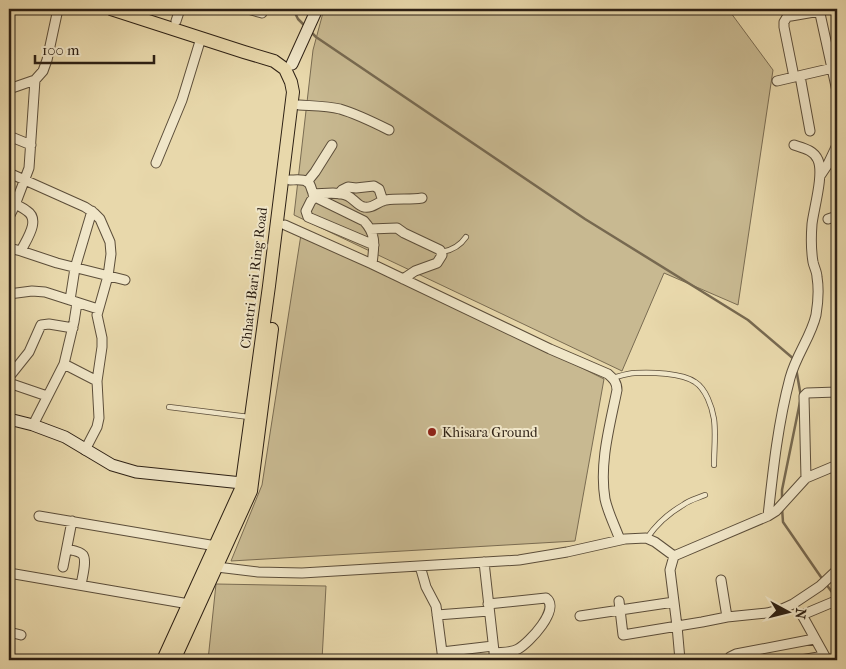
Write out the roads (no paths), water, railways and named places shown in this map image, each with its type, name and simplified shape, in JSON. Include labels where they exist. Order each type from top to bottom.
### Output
[{"type":"main road","name":"Chhatri Bari Ring Road","points":[[111,9],[274,61],[285,69],[293,92],[241,488],[163,660]]},
{"type":"main road","points":[[138,9],[178,15],[246,44],[277,54],[292,64]]},
{"type":"main road","name":"Chhatri Bari Ring Road","points":[[174,660],[251,491],[300,105],[301,92],[299,80],[292,64]]},
{"type":"street","points":[[9,89],[35,80],[43,71],[58,9]]},
{"type":"street","points":[[248,9],[262,13]]},
{"type":"street","points":[[292,64],[317,9]]},
{"type":"street","points":[[810,131],[785,34],[784,27],[787,17],[820,10],[835,68],[837,90]]},
{"type":"street","points":[[156,162],[182,100],[201,38]]},
{"type":"street","points":[[777,81],[835,68]]},
{"type":"street","points":[[9,217],[12,203],[25,180],[29,168],[35,80]]},
{"type":"street","points":[[300,105],[340,110],[389,130]]},
{"type":"street","points":[[9,136],[31,145]]},
{"type":"street","points":[[772,514],[779,425],[793,366],[807,340],[816,314],[818,294],[817,276],[813,262],[812,225],[820,176],[818,160],[813,153],[794,144]]},
{"type":"street","points":[[307,182],[332,145]]},
{"type":"street","points":[[820,176],[837,145]]},
{"type":"street","points":[[9,173],[92,211],[100,219],[110,242],[111,254],[108,276],[98,309],[98,321],[102,338],[97,380],[99,418],[97,427],[85,450]]},
{"type":"street","points":[[290,180],[307,182],[314,196],[364,221],[374,238],[372,264]]},
{"type":"street","points":[[339,194],[348,187],[374,186],[379,189],[383,201]]},
{"type":"street","points":[[314,196],[339,194],[351,197],[362,207],[366,208],[383,201],[422,198]]},
{"type":"street","points":[[314,196],[306,211],[307,215],[374,245]]},
{"type":"street","points":[[12,203],[28,211],[33,220],[21,251]]},
{"type":"street","points":[[33,425],[64,364],[73,328],[75,268],[92,211]]},
{"type":"street","points":[[828,219],[837,216]]},
{"type":"street","points":[[285,225],[372,264],[550,349],[608,374],[613,378],[617,390],[606,448],[604,488],[608,508],[620,540]]},
{"type":"street","points":[[329,244],[335,228]]},
{"type":"street","points":[[370,229],[397,228],[438,248],[442,252],[441,259],[437,263],[415,271],[403,279]]},
{"type":"street","points":[[9,248],[44,260],[125,280]]},
{"type":"street","points":[[9,294],[32,291],[45,292],[98,309]]},
{"type":"street","points":[[9,377],[28,352],[41,325],[49,324],[73,328]]},
{"type":"street","points":[[64,364],[97,380]]},
{"type":"street","points":[[9,382],[47,396]]},
{"type":"street","points":[[806,478],[804,398],[807,393],[837,392]]},
{"type":"street","points":[[9,419],[33,425],[64,437],[112,465],[136,472],[242,483]]},
{"type":"street","points":[[674,556],[772,514],[806,478],[837,466]]},
{"type":"street","points":[[39,516],[216,546]]},
{"type":"street","points":[[63,567],[72,521]]},
{"type":"street","points":[[217,567],[258,572],[302,573],[519,560],[620,540],[646,538],[656,542],[674,556]]},
{"type":"street","points":[[66,549],[79,552],[84,558],[81,585]]},
{"type":"street","points":[[674,556],[670,570],[680,660]]},
{"type":"street","points":[[484,562],[494,653]]},
{"type":"street","points":[[420,566],[426,587],[436,606],[437,615],[443,656],[512,651],[524,644],[542,624],[550,604],[546,598],[437,615]]},
{"type":"street","points":[[620,605],[623,634],[727,617],[767,613],[793,604],[823,583],[837,570]]},
{"type":"street","points":[[9,573],[189,604]]},
{"type":"street","points":[[721,580],[727,617]]},
{"type":"street","points":[[580,616],[620,605],[674,602]]},
{"type":"street","points":[[802,660],[825,658],[802,615],[833,602]]},
{"type":"street","points":[[9,632],[21,635]]},
{"type":"street","points":[[728,660],[736,654],[814,639]]},
{"type":"lane","points":[[442,252],[459,246],[466,237]]},
{"type":"lane","points":[[613,378],[634,373],[650,373],[678,376],[695,382],[705,392],[714,419],[714,465]]},
{"type":"lane","points":[[169,407],[251,417]]},
{"type":"lane","points":[[646,538],[668,515],[683,504],[705,495]]},
{"type":"waterway","points":[[293,9],[298,19],[306,27]]},
{"type":"waterway","points":[[310,31],[316,37],[585,219],[748,320],[795,360]]},
{"type":"waterway","points":[[796,368],[801,397]]},
{"type":"waterway","points":[[782,500],[782,490],[800,402]]},
{"type":"waterway","points":[[782,508],[783,522],[823,580]]},
{"type":"waterway","points":[[826,584],[837,599]]},
{"type":"place","name":"Khisara Ground","points":[[432,432]]}]
